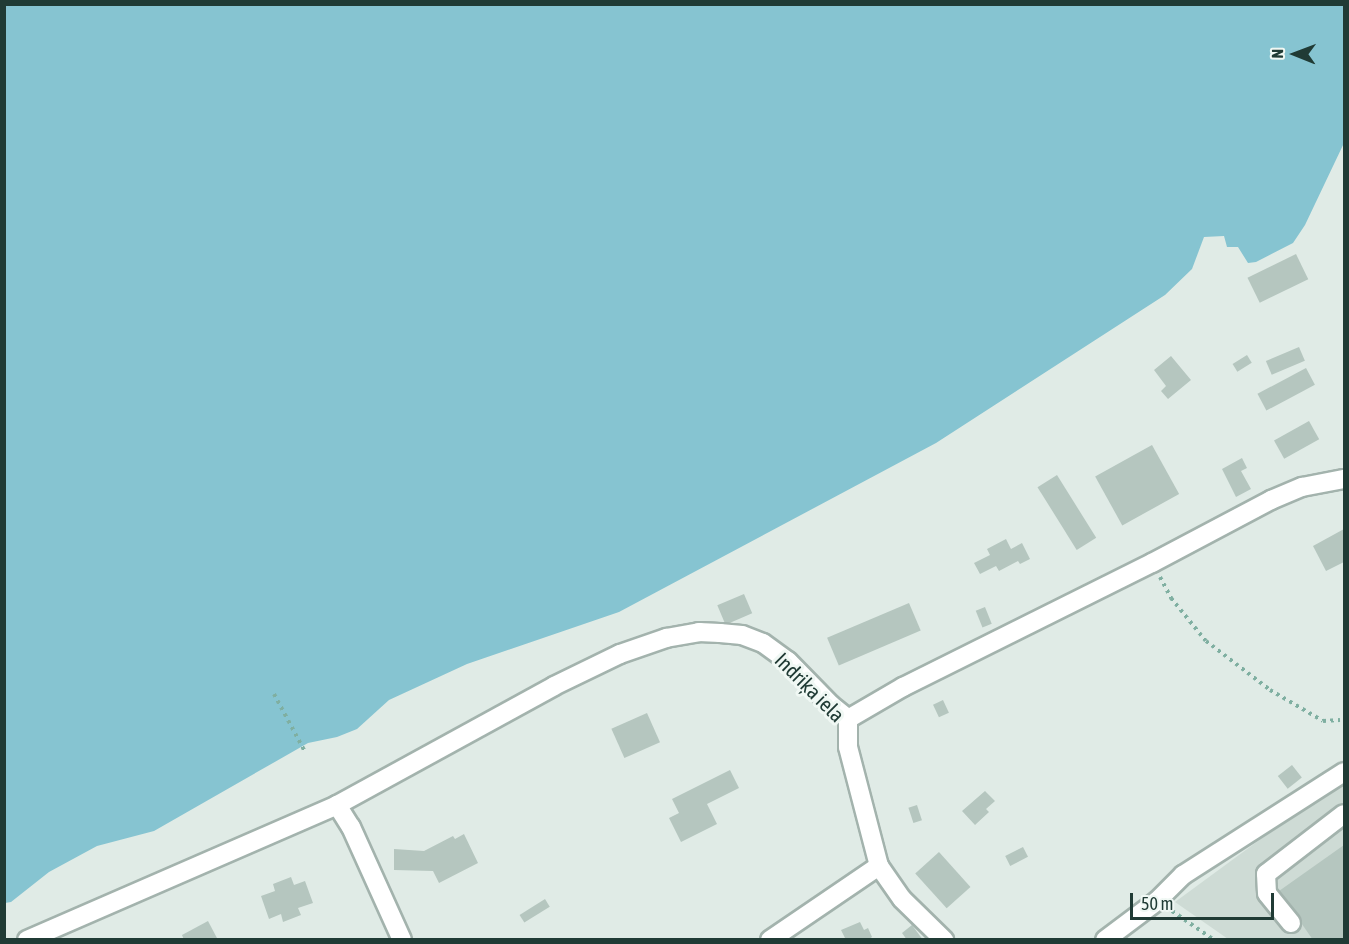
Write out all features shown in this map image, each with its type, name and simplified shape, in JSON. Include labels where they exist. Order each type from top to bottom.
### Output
[{"type":"street","points":[[848,718],[872,703],[994,640],[1152,563],[1271,500],[1302,487],[1344,479]]},
{"type":"street","name":"Indriķa iela","points":[[27,939],[337,805],[554,686],[620,654],[666,638],[699,632],[742,635],[763,643],[788,662],[831,705],[848,718],[848,747],[879,866],[902,899],[944,939]]},
{"type":"street","points":[[1105,939],[1157,900],[1183,875],[1344,772]]},
{"type":"street","points":[[337,805],[351,827],[402,939]]},
{"type":"street","points":[[1291,923],[1267,893],[1266,874],[1344,814]]},
{"type":"street","points":[[770,939],[879,866]]},
{"type":"path","points":[[1152,563],[1171,598],[1206,641],[1270,690],[1323,721],[1340,720]]},
{"type":"path","points":[[274,694],[304,750]]},
{"type":"path","points":[[1157,900],[1214,939]]},
{"type":"shaded area","points":[[1344,778],[1344,939],[1228,939],[1175,902]]},
{"type":"water","points":[[5,4],[1344,5],[1344,143],[1305,225],[1293,243],[1256,262],[1248,263],[1238,247],[1227,247],[1224,236],[1204,237],[1192,269],[1165,295],[936,443],[619,612],[467,664],[389,700],[357,729],[337,737],[308,743],[154,831],[97,846],[49,872],[11,902],[5,903]]},
{"type":"building","points":[[1296,254],[1308,279],[1260,303],[1247,278]]},
{"type":"building","points":[[1299,347],[1305,361],[1272,375],[1266,361]]},
{"type":"building","points":[[1247,355],[1252,363],[1237,372],[1233,364]]},
{"type":"building","points":[[1171,356],[1191,380],[1168,399],[1161,391],[1166,386],[1154,370]]},
{"type":"building","points":[[1306,368],[1315,385],[1266,411],[1257,394]]},
{"type":"building","points":[[1309,421],[1319,439],[1284,459],[1274,440]]},
{"type":"building","points":[[1152,445],[1179,494],[1122,525],[1095,477]]},
{"type":"building","points":[[1242,458],[1247,468],[1241,471],[1251,489],[1236,497],[1222,469]]},
{"type":"building","points":[[1057,475],[1096,538],[1077,550],[1037,487]]},
{"type":"building","points":[[1344,529],[1344,562],[1326,571],[1313,546]]},
{"type":"building","points":[[1006,539],[1011,549],[1022,543],[1030,559],[1020,564],[1018,561],[999,571],[996,566],[980,574],[974,563],[990,555],[987,549]]},
{"type":"building","points":[[744,594],[752,613],[726,625],[717,605]]},
{"type":"building","points":[[909,603],[921,631],[839,665],[827,638]]},
{"type":"building","points":[[985,607],[992,624],[982,627],[976,611]]},
{"type":"building","points":[[943,700],[949,713],[939,717],[933,705]]},
{"type":"building","points":[[647,713],[660,742],[624,758],[611,729]]},
{"type":"building","points":[[1292,765],[1302,778],[1288,789],[1278,776]]},
{"type":"building","points":[[730,770],[739,788],[707,804],[717,824],[681,842],[669,818],[679,813],[672,799]]},
{"type":"building","points":[[985,791],[995,801],[986,809],[989,812],[975,825],[962,811]]},
{"type":"building","points":[[917,805],[922,820],[913,823],[908,808]]},
{"type":"building","points":[[464,834],[478,863],[439,883],[433,871],[394,870],[394,849],[424,851],[453,836],[455,839]]},
{"type":"building","points":[[1344,845],[1344,940],[1313,940],[1279,891]]},
{"type":"building","points":[[1023,847],[1028,857],[1010,866],[1005,856]]},
{"type":"building","points":[[939,852],[970,887],[947,908],[915,873]]},
{"type":"building","points":[[291,877],[294,885],[305,881],[313,903],[298,908],[301,915],[283,922],[281,914],[269,919],[261,896],[275,891],[273,884]]},
{"type":"building","points":[[545,899],[550,907],[524,923],[520,915]]},
{"type":"building","points":[[208,921],[218,940],[184,940],[182,935]]},
{"type":"building","points":[[860,922],[864,930],[868,928],[872,937],[868,940],[846,940],[841,930]]},
{"type":"building","points":[[912,925],[923,940],[907,940],[902,933]]}]
